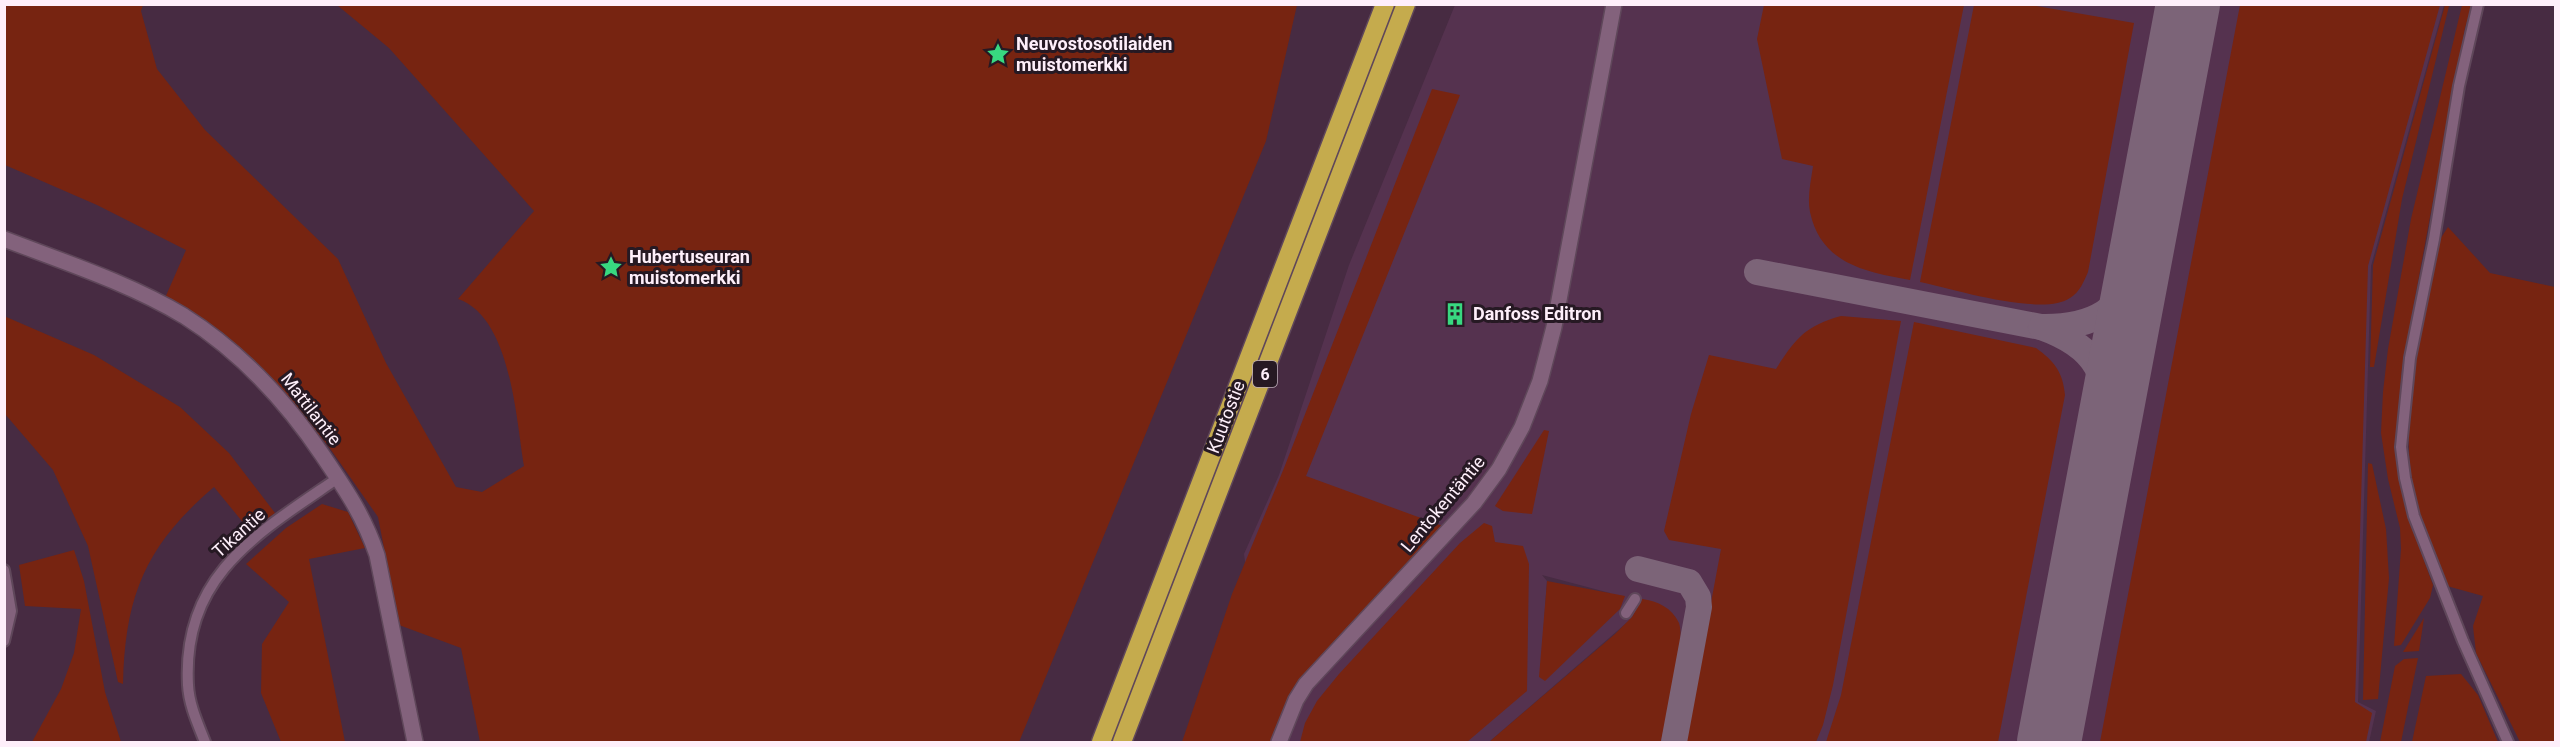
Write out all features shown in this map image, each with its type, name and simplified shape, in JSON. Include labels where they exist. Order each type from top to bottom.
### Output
[{"type":"highway","name":"Kuutostie","points":[[1101,742],[1385,4]]},
{"type":"highway","name":"Kuutostie","points":[[1122,742],[1406,4]]},
{"type":"street","name":"Lentokentäntie","points":[[1279,742],[1296,700],[1306,684],[1474,503],[1499,469],[1522,427],[1540,381],[1554,327],[1614,4]]},
{"type":"street","points":[[2478,4],[2459,86],[2434,239],[2410,358],[2401,447],[2405,478],[2414,516],[2463,641],[2508,742]]},
{"type":"street","name":"Mattilantie","points":[[4,239],[137,293],[182,315],[219,340],[273,389],[304,428],[356,504],[368,527],[377,555],[415,742]]},
{"type":"street","name":"Tikantie","points":[[205,742],[194,712],[188,686],[189,650],[195,618],[207,592],[224,566],[243,547],[338,478]]},
{"type":"street","points":[[4,570],[11,611],[4,641]]},
{"type":"street","points":[[1626,613],[1635,599]]},
{"type":"shaded area","points":[[5,5],[143,5],[141,11],[157,69],[205,130],[338,259],[386,363],[456,487],[482,492],[524,466],[514,397],[500,347],[490,326],[476,309],[458,299],[534,211],[389,48],[337,5],[1297,5],[1266,141],[1019,742],[480,742],[461,648],[399,625],[378,517],[329,447],[271,377],[222,332],[165,298],[186,250],[97,205],[5,165]]},
{"type":"shaded area","points":[[1455,5],[2444,5],[2371,266],[2358,702],[2376,711],[2369,742],[1623,742],[1632,618],[1489,742],[1279,742],[1252,614],[1244,554],[1279,475],[1349,265]],"holes":[[[1542,575],[1610,593],[1610,602],[1540,677],[1547,581]]]},
{"type":"shaded area","points":[[1764,5],[1964,5],[1910,280],[1862,269],[1848,262],[1824,243],[1816,230],[1809,201],[1813,166],[1782,159],[1757,39]]},
{"type":"shaded area","points":[[1974,5],[2030,5],[2134,23],[2088,272],[2076,293],[2057,303],[2019,303],[1997,300],[1920,282]]},
{"type":"shaded area","points":[[2240,5],[2440,5],[2368,266],[2355,702],[2372,713],[2366,742],[2100,742]]},
{"type":"shaded area","points":[[2445,5],[2449,6],[2402,199],[2374,367],[2370,367],[2373,265]]},
{"type":"shaded area","points":[[2462,5],[2472,5],[2465,28],[2402,368],[2396,440],[2400,477],[2412,528],[2433,585],[2430,598],[2401,645],[2394,646],[2401,549],[2400,528],[2388,479],[2381,433],[2383,392],[2388,349],[2411,219]]},
{"type":"shaded area","points":[[1432,89],[1460,95],[1306,476],[1451,529],[1327,661],[1279,742],[1182,742],[1232,594],[1284,468]]},
{"type":"shaded area","points":[[2448,227],[2490,273],[2555,287],[2555,742],[2520,742],[2476,653],[2473,626],[2483,596],[2447,586],[2423,525],[2413,487],[2409,457],[2409,427],[2414,367],[2435,247]]},
{"type":"shaded area","points":[[4,316],[94,355],[180,407],[229,453],[275,513],[250,531],[214,487],[171,530],[156,551],[135,598],[128,624],[123,684],[118,682],[88,546],[53,470],[5,414]]},
{"type":"shaded area","points":[[1841,316],[1901,321],[1833,685],[1823,725],[1816,742],[1685,742],[1721,549],[1669,540],[1664,531],[1691,414],[1709,355],[1776,369],[1789,349],[1802,335],[1818,324]]},
{"type":"shaded area","points":[[1914,322],[2036,348],[2060,373],[2064,387],[2065,395],[1998,742],[1826,742],[1841,695]]},
{"type":"shaded area","points":[[1544,430],[1549,431],[1532,514],[1503,511],[1495,506]]},
{"type":"shaded area","points":[[2368,463],[2372,464],[2386,529],[2389,578],[2378,699],[2363,700]]},
{"type":"shaded area","points":[[322,504],[348,512],[365,548],[309,559],[345,742],[281,742],[261,693],[262,644],[289,602],[246,564],[286,528]]},
{"type":"shaded area","points":[[1484,523],[1492,526],[1495,542],[1523,546],[1529,564],[1527,691],[1467,742],[1300,742],[1305,723],[1317,701],[1339,674],[1460,543]]},
{"type":"shaded area","points":[[74,550],[84,581],[105,692],[121,742],[32,742],[61,689],[74,653],[81,609],[25,606],[19,565]]},
{"type":"shaded area","points":[[1547,581],[1625,596],[1620,609],[1545,681],[1539,677]]},
{"type":"shaded area","points":[[1642,599],[1654,601],[1668,609],[1679,623],[1678,663],[1661,742],[1489,742],[1615,634],[1632,617]]},
{"type":"shaded area","points":[[2424,618],[2419,651],[2403,652]]},
{"type":"shaded area","points":[[2418,658],[2401,742],[2380,742],[2395,666],[2404,659]]},
{"type":"shaded area","points":[[2461,674],[2478,695],[2498,742],[2412,742],[2426,676]]},
{"type":"taxiway","points":[[2107,434],[2105,396],[2102,380],[2096,367],[2088,355],[2076,344],[2041,327],[2076,324],[2104,313],[2116,304],[2125,292],[2134,278],[2140,260]]},
{"type":"taxiway","points":[[1757,272],[2041,327]]},
{"type":"taxiway","points":[[1638,569],[1689,582],[1698,597],[1699,607],[1674,742]]},
{"type":"runway","points":[[2049,742],[2188,4]]},
{"type":"place","name":"Neuvostosotilaiden muistomerkki","points":[[998,54]]},
{"type":"place","name":"Hubertuseuran muistomerkki","points":[[611,267]]},
{"type":"place","name":"Danfoss Editron","points":[[1455,314]]}]
